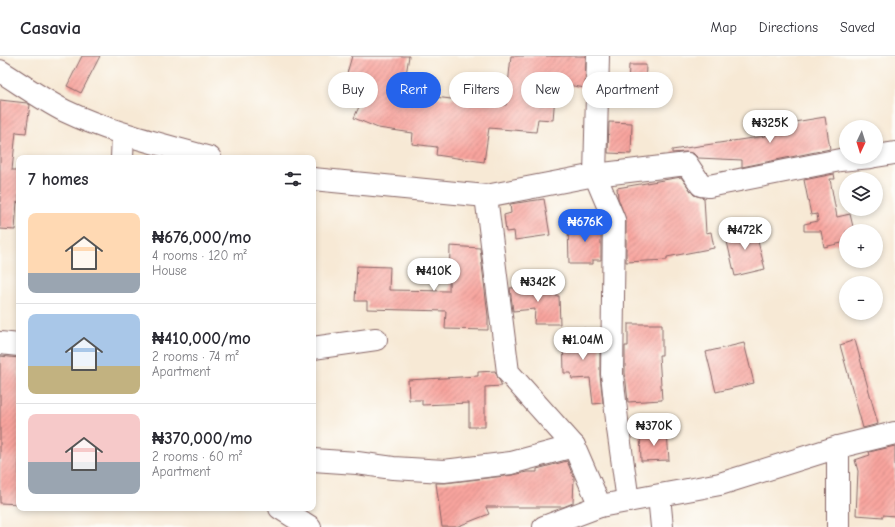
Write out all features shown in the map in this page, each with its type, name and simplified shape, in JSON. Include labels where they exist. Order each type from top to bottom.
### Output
[{"type":"street","points":[[598,56],[595,175],[614,220],[612,374],[628,501]]},
{"type":"street","points":[[0,71],[64,110],[124,134],[199,155]]},
{"type":"street","points":[[122,155],[124,134]]},
{"type":"street","points":[[883,155],[895,153]]},
{"type":"street","points":[[316,179],[486,196],[595,175],[688,164],[701,185],[709,186],[839,160]]},
{"type":"street","points":[[486,196],[508,372],[574,446],[600,506]]},
{"type":"street","points":[[316,348],[376,339]]},
{"type":"street","points":[[0,343],[16,346]]},
{"type":"street","points":[[544,527],[600,506],[720,484],[838,447],[895,433]]},
{"type":"street","points":[[316,460],[357,462],[393,468],[444,471],[511,463],[574,446]]},
{"type":"street","points":[[838,447],[838,527]]},
{"type":"street","points":[[660,496],[662,527]]},
{"type":"street","points":[[285,511],[310,527]]},
{"type":"building","points":[[82,56],[100,56],[81,93],[67,86]]},
{"type":"building","points":[[352,56],[409,56],[406,72],[386,72],[386,108],[441,108],[441,98],[449,99],[449,108],[513,108],[513,72],[509,72],[511,56],[586,56],[586,72],[582,72],[582,87],[574,86],[574,72],[521,72],[521,108],[554,108],[553,120],[538,119],[536,132],[489,128],[484,162],[436,155],[437,147],[412,144],[413,133],[378,128],[354,118],[358,108],[378,108],[378,72],[347,72]]},
{"type":"building","points":[[629,65],[646,65],[646,72],[629,72]]},
{"type":"building","points":[[0,100],[27,103],[30,105],[26,133],[16,132],[12,170],[16,170],[15,230],[0,229]]},
{"type":"building","points":[[825,117],[830,149],[742,167],[742,160],[698,158],[693,153],[686,152],[672,153],[672,150],[766,136],[764,127]]},
{"type":"building","points":[[609,122],[632,123],[631,154],[608,153]]},
{"type":"building","points":[[834,174],[835,179],[830,179],[837,217],[850,216],[852,224],[839,224],[839,244],[824,247],[821,231],[804,231],[804,224],[818,221],[817,214],[811,215],[804,180]]},
{"type":"building","points":[[681,177],[694,195],[704,198],[706,233],[711,232],[714,248],[667,257],[667,260],[626,262],[626,220],[618,198],[617,188]]},
{"type":"building","points":[[544,199],[550,235],[515,240],[514,231],[506,232],[504,215],[511,213],[510,204]]},
{"type":"building","points":[[601,222],[601,260],[593,260],[593,264],[569,264],[568,223]]},
{"type":"building","points":[[754,226],[765,269],[735,276],[725,233]]},
{"type":"building","points":[[450,246],[480,248],[488,316],[488,330],[445,329],[446,311],[367,309],[367,301],[355,301],[357,266],[390,267],[389,290],[449,291]]},
{"type":"building","points":[[556,285],[556,296],[559,296],[560,324],[534,324],[535,309],[513,311],[510,288]]},
{"type":"building","points":[[628,324],[662,324],[662,355],[659,355],[662,400],[628,402],[625,373],[625,346],[628,346]]},
{"type":"building","points":[[585,328],[590,348],[600,347],[600,375],[603,403],[593,404],[590,378],[572,379],[571,373],[564,373],[563,333]]},
{"type":"building","points":[[855,340],[878,424],[863,428],[840,345]]},
{"type":"building","points":[[744,343],[754,383],[716,392],[706,352]]},
{"type":"building","points":[[0,356],[16,358],[16,504],[0,503]]},
{"type":"building","points":[[495,371],[502,386],[485,387],[485,427],[469,427],[469,403],[422,405],[422,400],[409,400],[408,380],[478,376],[478,372]]},
{"type":"building","points":[[667,432],[669,460],[641,461],[640,433]]},
{"type":"building","points":[[895,446],[895,516],[883,515],[883,517],[856,515],[858,471],[855,460],[870,455],[869,452]]},
{"type":"building","points":[[567,461],[574,478],[573,503],[563,507],[486,507],[489,514],[456,527],[442,527],[436,483],[537,472],[537,469]]}]
